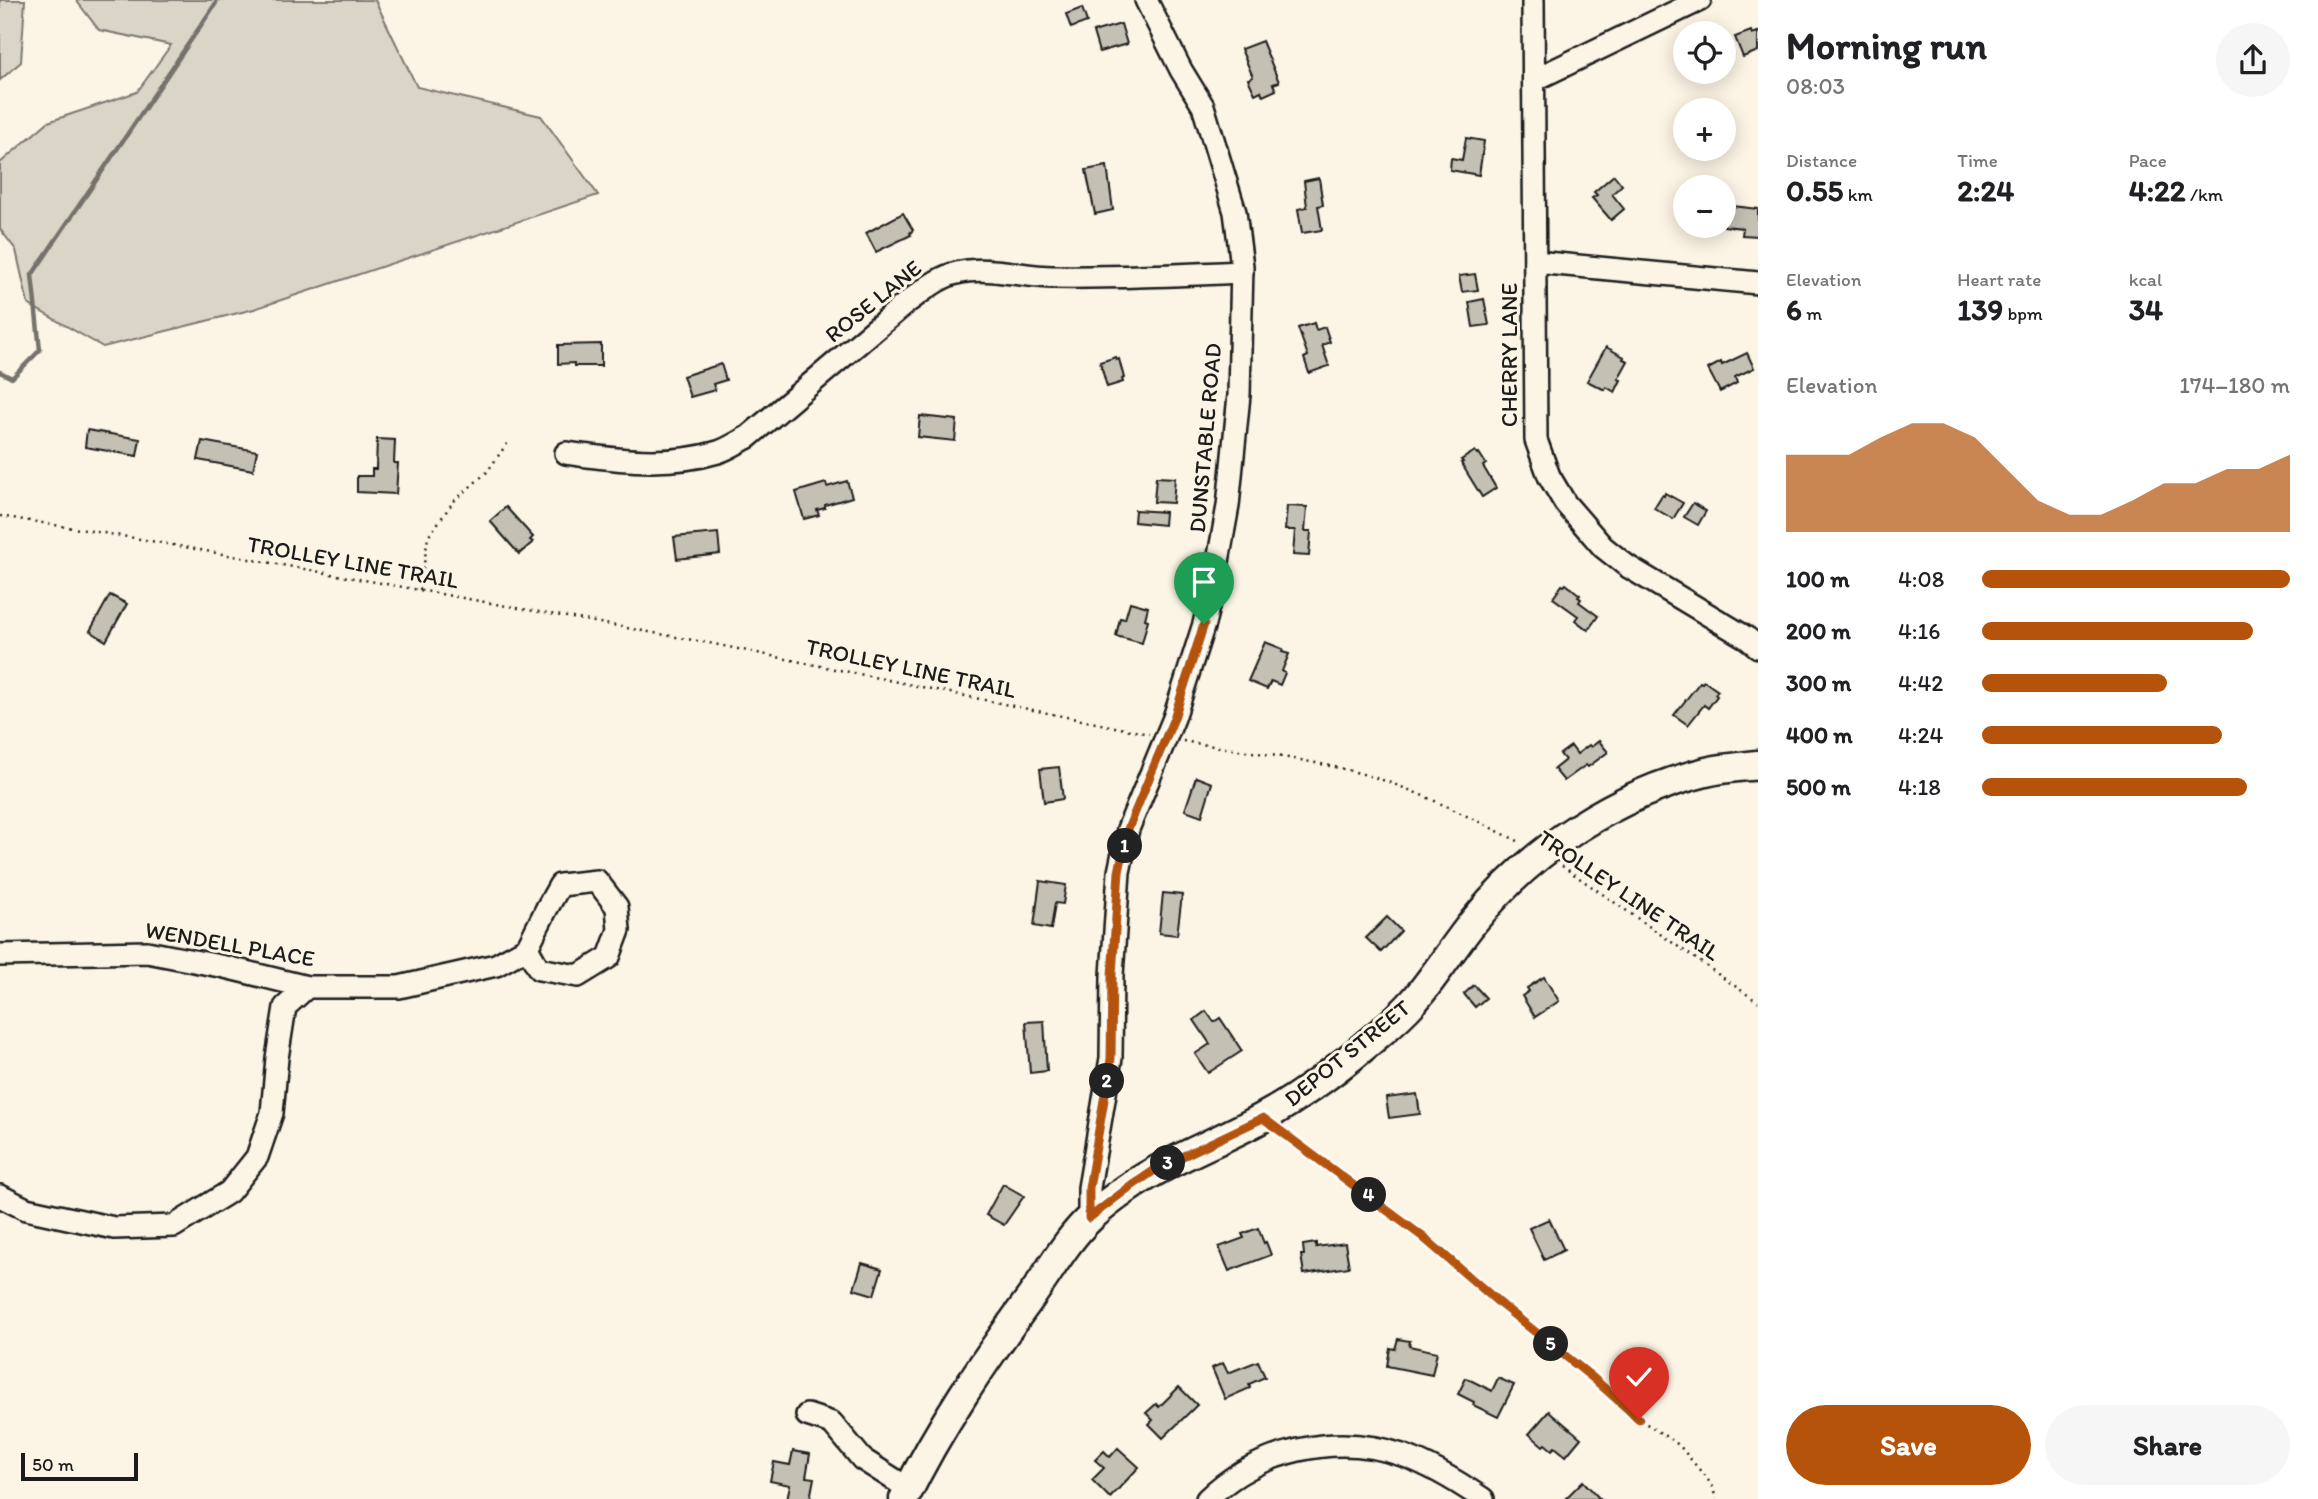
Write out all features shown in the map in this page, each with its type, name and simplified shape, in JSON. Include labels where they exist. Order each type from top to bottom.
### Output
[{"type":"main road","name":"DEPOT STREET","points":[[906,1494],[922,1461],[960,1400],[1006,1331],[1089,1218],[1158,1168],[1263,1118],[1312,1086],[1388,1026],[1413,1002],[1474,920],[1506,885],[1542,854],[1613,806],[1654,789],[1707,772],[1758,765]]},
{"type":"street","name":"DUNSTABLE ROAD","points":[[1089,1218],[1089,1188],[1111,1059],[1112,975],[1119,872],[1128,829],[1166,738],[1191,670],[1204,624],[1228,506],[1238,395],[1242,272],[1235,212],[1203,106],[1181,70],[1146,0]]},
{"type":"street","name":"CHERRY LANE","points":[[1533,0],[1536,440],[1549,476],[1580,523],[1603,547],[1627,566],[1758,647]]},
{"type":"street","points":[[1534,80],[1700,0]]},
{"type":"street","points":[[1535,262],[1758,283]]},
{"type":"street","name":"ROSE LANE","points":[[566,453],[624,461],[671,462],[720,452],[748,438],[906,303],[933,283],[956,273],[977,271],[1050,277],[1146,277],[1242,272]]},
{"type":"street","points":[[597,881],[617,907],[619,930],[609,957],[578,976],[539,969],[527,948],[560,885],[597,881]]},
{"type":"street","name":"WENDELL PLACE","points":[[0,955],[147,952],[225,967],[307,988],[399,987],[496,965],[527,948]]},
{"type":"street","points":[[0,1196],[26,1209],[114,1228],[174,1226],[229,1192],[257,1157],[272,1113],[285,1007],[307,988]]},
{"type":"street","points":[[807,1415],[832,1423],[862,1459],[906,1494]]},
{"type":"street","points":[[1206,1499],[1237,1474],[1258,1463],[1305,1448],[1337,1445],[1379,1449],[1401,1455],[1447,1476],[1483,1499]]},
{"type":"path","points":[[419,590],[428,537],[453,502],[487,472],[508,442]]},
{"type":"path","name":"TROLLEY LINE TRAIL","points":[[0,516],[140,539],[850,671],[1166,738],[1322,765],[1373,777],[1431,799],[1561,865],[1758,1002]]},
{"type":"path","points":[[1263,1118],[1423,1237],[1639,1419],[1679,1445],[1712,1485],[1716,1499]]},
{"type":"shaded area","points":[[0,0],[25,0],[21,62],[0,80]]},
{"type":"shaded area","points":[[76,0],[375,0],[417,87],[541,116],[598,195],[254,309],[103,347],[28,304],[16,250],[0,229],[0,163],[48,122],[137,92],[171,45],[99,30]]},
{"type":"building","points":[[1082,8],[1087,22],[1071,28],[1066,14]]},
{"type":"building","points":[[1121,24],[1127,44],[1099,52],[1093,32]]},
{"type":"building","points":[[1751,31],[1752,34],[1758,32],[1758,51],[1743,57],[1736,37]]},
{"type":"building","points":[[1262,41],[1279,82],[1273,84],[1276,90],[1263,96],[1261,91],[1255,94],[1248,79],[1253,77],[1241,49]]},
{"type":"building","points":[[1466,138],[1484,141],[1479,175],[1450,170],[1451,158],[1462,160]]},
{"type":"building","points":[[1107,166],[1113,210],[1095,214],[1086,170]]},
{"type":"building","points":[[1614,175],[1622,185],[1612,194],[1624,209],[1611,220],[1592,198],[1597,195],[1594,192]]},
{"type":"building","points":[[1319,178],[1323,205],[1318,206],[1322,230],[1302,233],[1298,209],[1307,207],[1304,181]]},
{"type":"building","points":[[1736,206],[1758,209],[1758,236],[1742,235],[1743,228],[1736,227]]},
{"type":"building","points":[[903,213],[913,230],[911,235],[876,252],[866,233]]},
{"type":"building","points":[[1475,274],[1478,290],[1462,292],[1459,276]]},
{"type":"building","points":[[1484,299],[1489,325],[1473,327],[1469,302]]},
{"type":"building","points":[[1314,323],[1316,330],[1325,327],[1330,342],[1322,345],[1329,366],[1309,373],[1304,358],[1308,356],[1298,328]]},
{"type":"building","points":[[601,344],[601,366],[558,364],[558,345]]},
{"type":"building","points":[[1606,347],[1628,361],[1618,379],[1621,380],[1615,392],[1587,381]]},
{"type":"building","points":[[1747,353],[1754,368],[1735,377],[1737,383],[1720,392],[1708,369]]},
{"type":"building","points":[[1116,357],[1116,360],[1119,359],[1123,382],[1107,387],[1100,362]]},
{"type":"building","points":[[721,364],[726,380],[713,384],[715,390],[690,397],[683,376]]},
{"type":"building","points":[[920,416],[957,420],[955,441],[918,437]]},
{"type":"building","points":[[87,430],[140,439],[137,456],[85,447]]},
{"type":"building","points":[[377,439],[395,440],[394,463],[398,463],[396,494],[357,492],[357,476],[372,476],[372,469],[376,469]]},
{"type":"building","points":[[202,441],[257,451],[253,470],[198,460]]},
{"type":"building","points":[[1475,451],[1486,464],[1483,466],[1496,488],[1482,497],[1461,463],[1461,460]]},
{"type":"building","points":[[1156,477],[1175,478],[1173,503],[1154,502]]},
{"type":"building","points":[[847,481],[852,497],[825,505],[825,508],[817,510],[819,515],[804,519],[796,492],[826,483],[827,487]]},
{"type":"building","points":[[1665,493],[1683,503],[1673,519],[1654,508]]},
{"type":"building","points":[[1693,503],[1706,511],[1698,525],[1684,517]]},
{"type":"building","points":[[1287,506],[1307,507],[1305,531],[1311,531],[1309,556],[1293,555],[1295,530],[1285,530]]},
{"type":"building","points":[[506,507],[533,537],[530,540],[533,542],[519,554],[490,521]]},
{"type":"building","points":[[1135,510],[1165,512],[1164,525],[1134,522]]},
{"type":"building","points":[[718,533],[720,554],[677,559],[674,537]]},
{"type":"building","points":[[1566,584],[1580,595],[1579,602],[1598,616],[1588,630],[1575,620],[1578,616],[1553,598],[1562,585]]},
{"type":"building","points":[[110,595],[127,604],[106,641],[90,631]]},
{"type":"building","points":[[1130,602],[1148,607],[1145,619],[1148,620],[1142,643],[1116,636],[1120,618],[1125,619]]},
{"type":"building","points":[[1265,642],[1289,654],[1280,685],[1271,681],[1267,689],[1248,681]]},
{"type":"building","points":[[1704,681],[1718,691],[1715,694],[1717,696],[1708,708],[1704,705],[1688,725],[1674,715],[1700,682]]},
{"type":"building","points":[[1599,741],[1608,752],[1564,781],[1554,769],[1565,760],[1560,754],[1571,746],[1577,754]]},
{"type":"building","points":[[1059,767],[1063,799],[1044,802],[1040,769]]},
{"type":"building","points":[[1196,777],[1212,783],[1202,816],[1185,810]]},
{"type":"building","points":[[1040,881],[1066,885],[1063,904],[1055,903],[1051,929],[1034,926]]},
{"type":"building","points":[[1163,893],[1182,895],[1177,935],[1159,933]]},
{"type":"building","points":[[1387,917],[1401,931],[1381,952],[1366,938]]},
{"type":"building","points":[[1544,977],[1559,1001],[1535,1017],[1522,996],[1529,991],[1527,988]]},
{"type":"building","points":[[1474,985],[1486,998],[1475,1007],[1464,994]]},
{"type":"building","points":[[1206,1011],[1214,1022],[1220,1018],[1242,1051],[1208,1073],[1195,1054],[1210,1044],[1194,1020]]},
{"type":"building","points":[[1044,1021],[1047,1071],[1030,1073],[1026,1022]]},
{"type":"building","points":[[1417,1094],[1420,1114],[1389,1118],[1386,1098]]},
{"type":"building","points":[[1003,1184],[1024,1196],[1004,1225],[986,1215]]},
{"type":"building","points":[[1549,1219],[1564,1250],[1544,1260],[1529,1228]]},
{"type":"building","points":[[1258,1228],[1271,1255],[1229,1271],[1219,1247],[1244,1238],[1242,1234]]},
{"type":"building","points":[[1316,1243],[1316,1247],[1345,1243],[1349,1267],[1304,1274],[1301,1255],[1304,1255],[1303,1245]]},
{"type":"building","points":[[862,1263],[882,1269],[874,1295],[854,1289]]},
{"type":"building","points":[[1398,1339],[1410,1341],[1409,1346],[1437,1352],[1432,1375],[1387,1366],[1390,1348],[1395,1349]]},
{"type":"building","points":[[1258,1361],[1265,1377],[1249,1384],[1250,1388],[1225,1399],[1212,1368],[1223,1363],[1228,1373]]},
{"type":"building","points":[[1466,1378],[1492,1391],[1498,1378],[1514,1385],[1498,1417],[1458,1394]]},
{"type":"building","points":[[1179,1387],[1197,1405],[1163,1438],[1149,1424],[1153,1420],[1146,1413],[1156,1404],[1159,1407]]},
{"type":"building","points":[[1549,1411],[1581,1438],[1566,1456],[1555,1447],[1552,1450],[1545,1444],[1543,1446],[1529,1434]]},
{"type":"building","points":[[1118,1448],[1139,1467],[1110,1498],[1092,1480],[1104,1468],[1095,1460],[1104,1451],[1110,1457]]},
{"type":"building","points":[[793,1451],[810,1454],[806,1477],[814,1478],[810,1499],[787,1499],[790,1485],[770,1481],[774,1462],[790,1465]]},
{"type":"building","points":[[1583,1481],[1600,1499],[1565,1499]]},
{"type":"waterway","points":[[0,372],[12,378],[40,350],[32,275],[216,3]]},
{"type":"route","points":[[1204,624],[1174,718],[1128,829],[1119,872],[1112,975],[1111,1059],[1089,1188],[1089,1218],[1158,1168],[1263,1118],[1423,1237],[1639,1419]]}]
